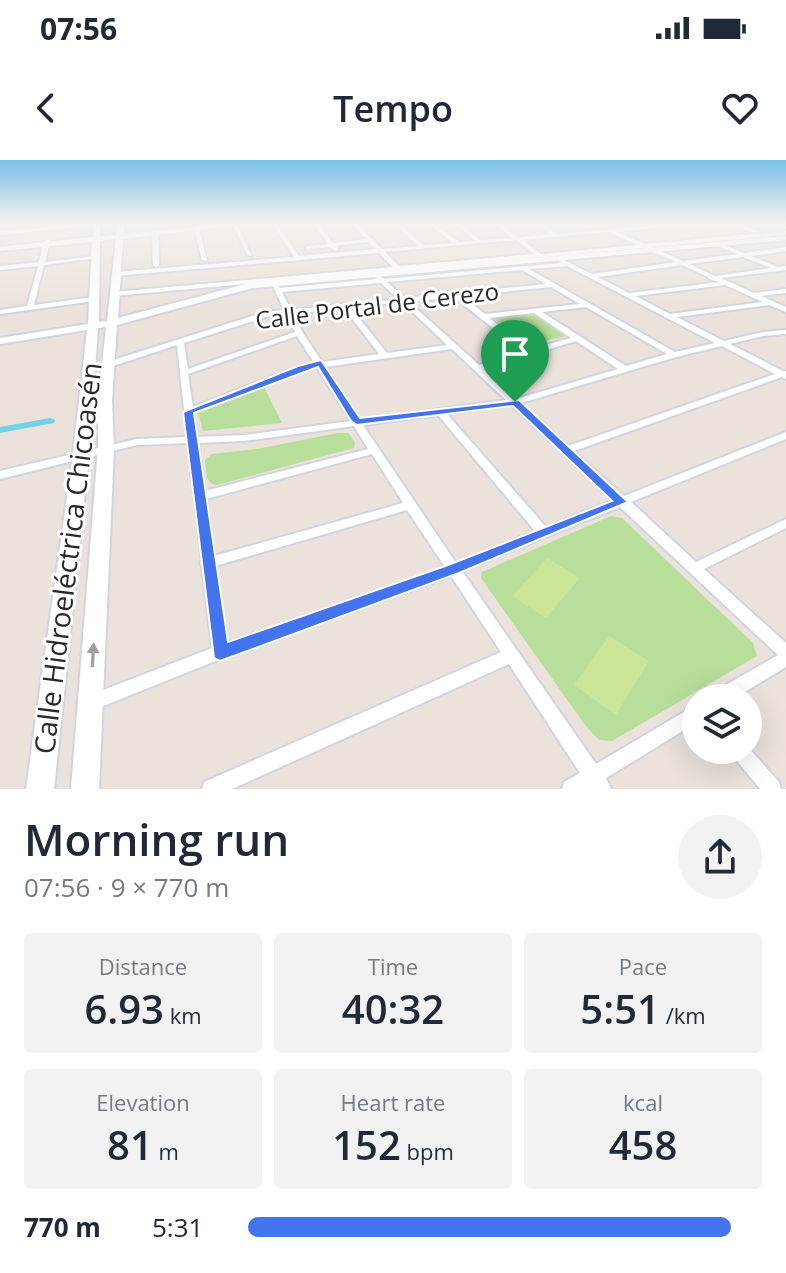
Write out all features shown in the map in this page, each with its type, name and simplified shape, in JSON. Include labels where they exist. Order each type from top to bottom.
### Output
[{"type":"main road","name":"Calle Hidroeléctrica Chicoasén","points":[[40,789],[81,454],[93,329],[95,252]]},
{"type":"main road","name":"Calle Hidroeléctrica Chicoasén","points":[[85,789],[106,448],[105,401],[118,252]]},
{"type":"main road","points":[[0,341],[112,326],[295,283],[379,278],[399,270],[542,257],[563,261],[631,252]]},
{"type":"main road","points":[[112,326],[248,286],[276,287]]},
{"type":"main road","points":[[112,300],[133,311],[164,309]]},
{"type":"street","points":[[30,308],[44,252]]},
{"type":"street","points":[[156,252],[156,265]]},
{"type":"street","points":[[203,252],[205,260]]},
{"type":"street","points":[[116,272],[297,252]]},
{"type":"street","points":[[116,272],[250,255],[344,252]]},
{"type":"street","points":[[384,252],[399,270]]},
{"type":"street","points":[[535,252],[542,257],[580,252]]},
{"type":"street","points":[[655,252],[786,310]]},
{"type":"street","points":[[738,252],[783,270]]},
{"type":"street","points":[[591,276],[763,252]]},
{"type":"street","points":[[0,268],[95,258]]},
{"type":"street","points":[[598,783],[410,505],[286,312],[276,287],[523,268],[563,261],[785,374]]},
{"type":"street","points":[[523,268],[674,355]]},
{"type":"street","points":[[112,300],[399,270]]},
{"type":"street","points":[[711,278],[783,270]]},
{"type":"street","points":[[379,278],[786,653]]},
{"type":"street","points":[[628,295],[725,284]]},
{"type":"street","name":"Calle Portal de Cerezo","points":[[110,364],[263,315],[553,285]]},
{"type":"street","points":[[752,296],[786,291]]},
{"type":"street","points":[[456,295],[529,352]]},
{"type":"street","points":[[0,312],[94,299]]},
{"type":"street","points":[[668,316],[771,304]]},
{"type":"street","points":[[484,316],[588,305]]},
{"type":"street","points":[[346,306],[384,355]]},
{"type":"street","points":[[536,311],[626,370]]},
{"type":"street","points":[[0,475],[106,448],[149,441],[244,438],[515,402],[674,355],[786,332]]},
{"type":"street","points":[[184,373],[299,333]]},
{"type":"street","points":[[476,368],[578,338]]},
{"type":"street","points":[[180,342],[220,652]]},
{"type":"street","points":[[188,412],[321,363],[452,347]]},
{"type":"street","points":[[567,450],[785,374]]},
{"type":"street","points":[[440,412],[543,532]]},
{"type":"street","points":[[90,704],[220,652],[454,569],[786,435]]},
{"type":"street","points":[[201,496],[376,450]]},
{"type":"street","points":[[207,563],[410,505]]},
{"type":"street","points":[[695,568],[786,523]]},
{"type":"street","points":[[211,789],[512,655]]},
{"type":"street","points":[[744,684],[786,659]]},
{"type":"street","points":[[571,789],[598,783],[682,723]]},
{"type":"street","points":[[751,764],[772,789]]},
{"type":"green space","points":[[535,315],[566,336],[530,344],[495,319]]},
{"type":"green space","points":[[264,387],[282,423],[203,431],[198,413]]},
{"type":"green space","points":[[348,433],[355,442],[354,448],[217,485],[207,478],[205,460],[212,454],[257,449]]},
{"type":"green space","points":[[611,516],[622,518],[753,643],[757,656],[709,684],[682,684],[682,700],[612,741],[599,740],[585,725],[481,578],[482,572]]},
{"type":"green space","points":[[547,558],[580,578],[546,618],[512,596]]},
{"type":"green space","points":[[609,636],[649,661],[616,715],[574,685]]},
{"type":"waterway","points":[[0,430],[50,421]]},
{"type":"route","points":[[321,363],[357,421],[515,402],[622,502],[454,569],[220,652],[188,412],[321,363]]}]
